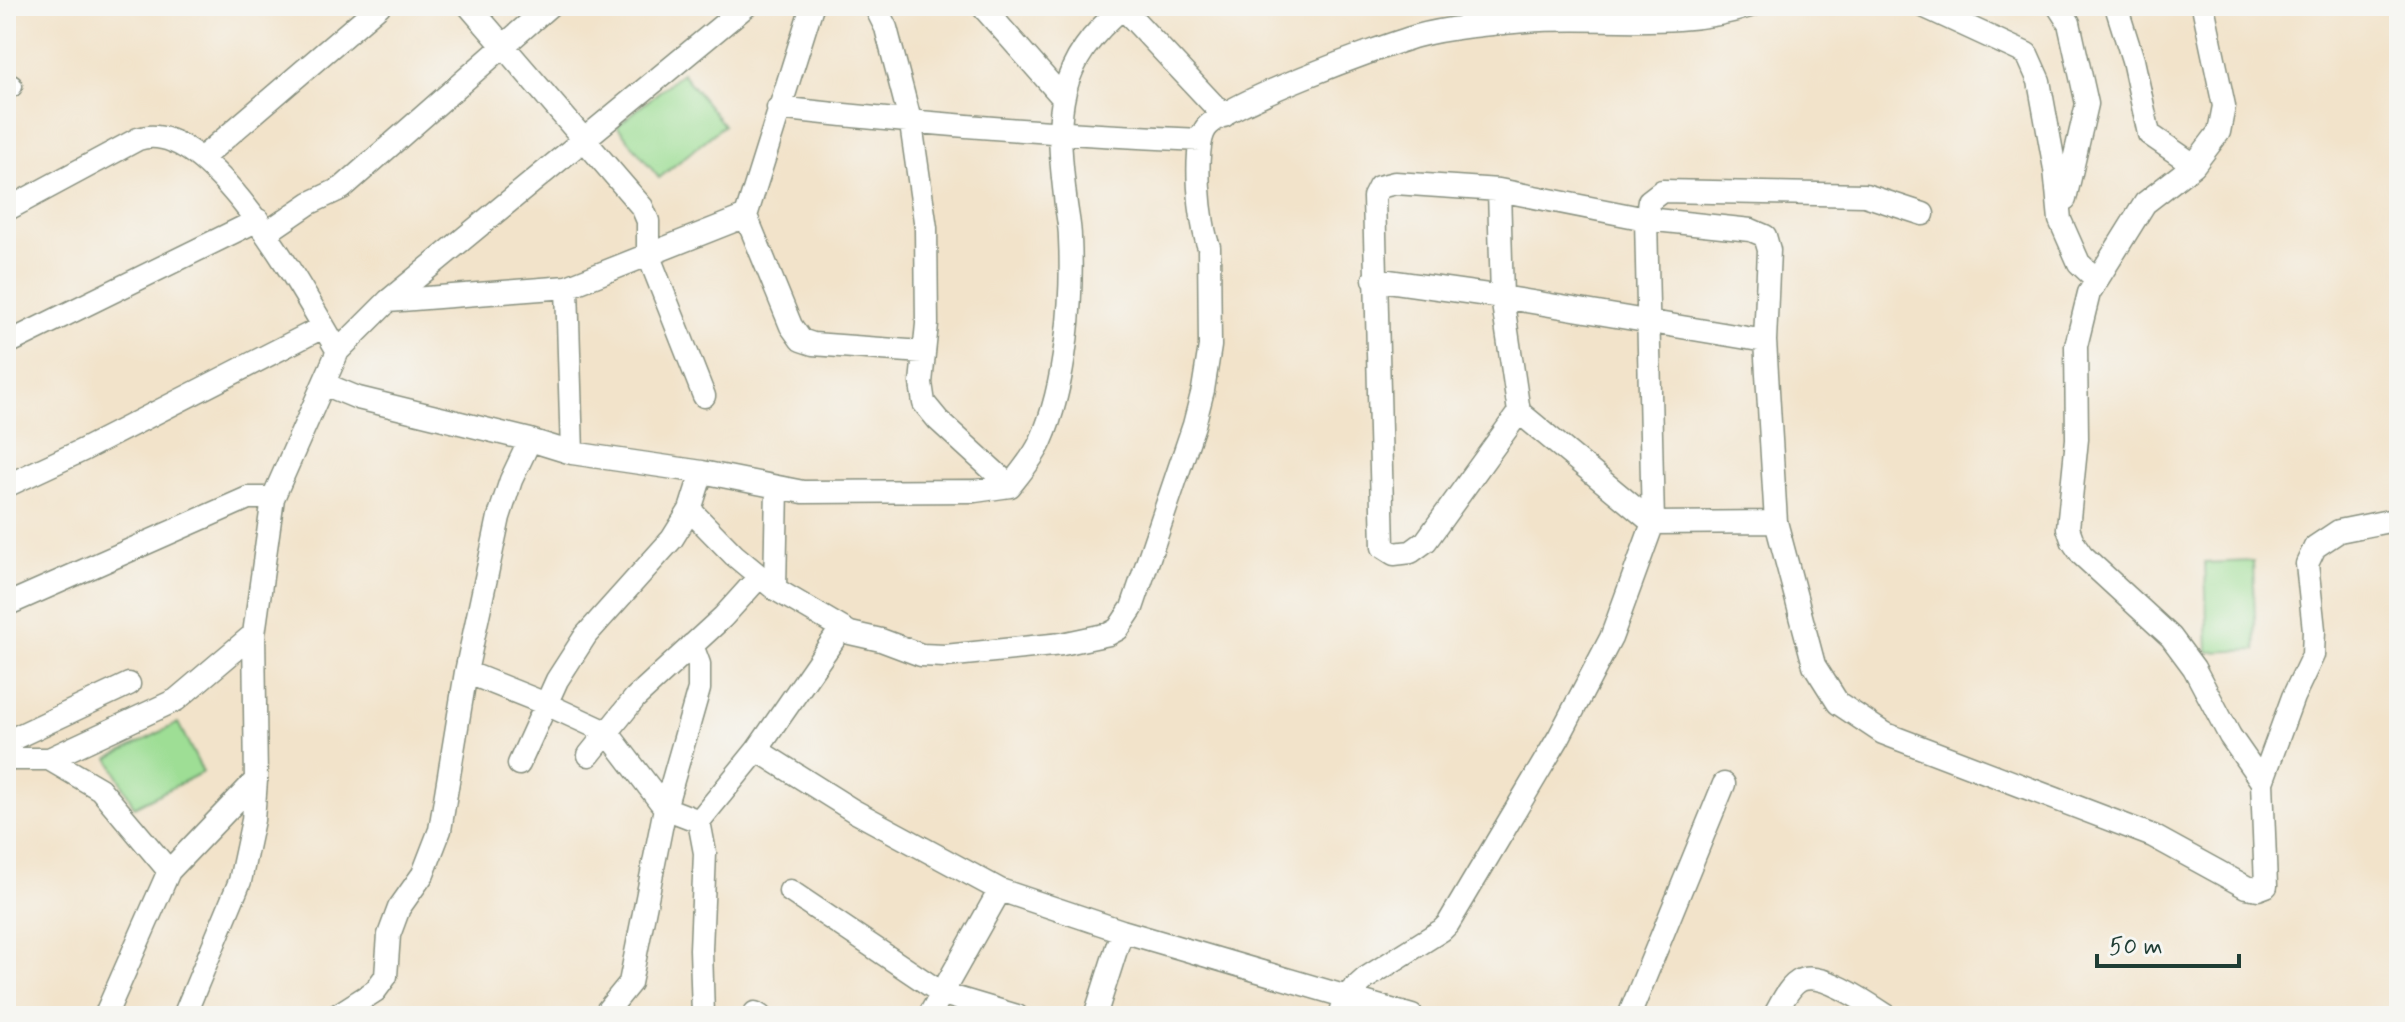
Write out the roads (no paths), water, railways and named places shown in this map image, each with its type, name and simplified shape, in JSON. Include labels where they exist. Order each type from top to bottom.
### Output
[{"type":"street","points":[[202,158],[379,6]]},
{"type":"street","points":[[469,6],[642,207],[648,221],[648,254],[704,396]]},
{"type":"street","points":[[6,344],[342,188],[549,6]]},
{"type":"street","points":[[184,1016],[240,881],[253,820],[256,780],[254,634],[273,498],[338,351],[388,301],[746,6]]},
{"type":"street","points":[[812,6],[746,216],[791,326],[801,340],[813,344],[922,352]]},
{"type":"street","points":[[875,6],[886,28],[911,124],[926,228],[927,324],[921,383],[924,403],[938,420],[1010,486]]},
{"type":"street","points":[[982,6],[1063,98]]},
{"type":"street","points":[[690,510],[767,583],[841,629],[898,645],[921,655],[945,656],[1047,646],[1097,638],[1118,629],[1128,617],[1194,425],[1210,356],[1209,247],[1203,234],[1199,148],[1206,128],[1274,90],[1419,36],[1529,21],[1645,20],[1730,13],[1750,6]]},
{"type":"street","points":[[1923,6],[2027,54],[2039,81],[2055,169],[2060,220],[2079,263],[2097,280]]},
{"type":"street","points":[[2058,6],[2069,23],[2087,104],[2060,220]]},
{"type":"street","points":[[2116,6],[2133,60],[2149,134],[2194,165]]},
{"type":"street","points":[[2203,6],[2224,106],[2219,132],[2194,165],[2145,203],[2089,293],[2076,346],[2077,439],[2068,528],[2082,555],[2171,637],[2194,668],[2230,736],[2262,782]]},
{"type":"street","points":[[324,384],[358,398],[572,453],[702,472],[803,492],[975,491],[1010,486],[1041,442],[1063,365],[1070,238],[1058,134],[1070,72],[1082,51],[1104,23],[1123,7],[1224,116]]},
{"type":"street","points":[[778,108],[911,124],[1201,140]]},
{"type":"street","points":[[6,210],[149,135],[158,136],[202,158],[262,226],[338,351]]},
{"type":"street","points":[[1519,412],[1426,541],[1411,552],[1394,554],[1383,547],[1374,279],[1374,197],[1379,187],[1395,183],[1499,190],[1646,219],[1751,230],[1765,236],[1769,250],[1765,341],[1776,522],[1814,665],[1838,703],[1883,733],[2153,836],[2246,887],[2258,889],[2266,886],[2262,782],[2293,697],[2313,655],[2314,630],[2307,564],[2315,547],[2339,531],[2399,519]]},
{"type":"street","points":[[1499,190],[1502,297],[1519,412],[1653,523],[1776,522]]},
{"type":"street","points":[[1343,1006],[1366,978],[1448,924],[1559,737],[1611,638],[1653,523],[1646,219],[1649,201],[1662,191],[1865,195],[1923,214]]},
{"type":"street","points":[[388,301],[567,287],[746,216]]},
{"type":"street","points":[[1374,279],[1765,341]]},
{"type":"street","points":[[567,287],[572,453]]},
{"type":"street","points":[[6,486],[323,327]]},
{"type":"street","points":[[336,1016],[375,991],[386,976],[389,935],[399,908],[423,874],[440,830],[466,672],[499,517],[511,480],[530,440]]},
{"type":"street","points":[[519,764],[557,680],[586,635],[672,539],[690,510],[702,472]]},
{"type":"street","points":[[589,755],[635,698],[723,617],[767,583],[777,487]]},
{"type":"street","points":[[6,605],[248,498],[273,498]]},
{"type":"street","points":[[703,1016],[701,949],[705,853],[699,821],[757,750],[841,629]]},
{"type":"street","points":[[6,759],[49,759],[176,700],[254,634]]},
{"type":"street","points":[[619,1016],[630,983],[665,808],[699,689],[699,664],[692,645]]},
{"type":"street","points":[[466,672],[607,732],[665,808],[699,821]]},
{"type":"street","points":[[6,742],[129,684]]},
{"type":"street","points":[[757,750],[854,811],[1000,890],[1343,1006],[1412,1016]]},
{"type":"street","points":[[49,759],[100,789],[169,871]]},
{"type":"street","points":[[105,1016],[169,871],[256,780]]},
{"type":"street","points":[[1629,1016],[1724,784]]},
{"type":"street","points":[[929,1016],[1000,890]]},
{"type":"street","points":[[790,891],[943,994],[1017,1016]]},
{"type":"street","points":[[1095,1016],[1122,931]]},
{"type":"street","points":[[1774,1016],[1791,989],[1800,981],[1817,978],[1887,1016]]},
{"type":"street","points":[[603,1016],[630,983]]}]
